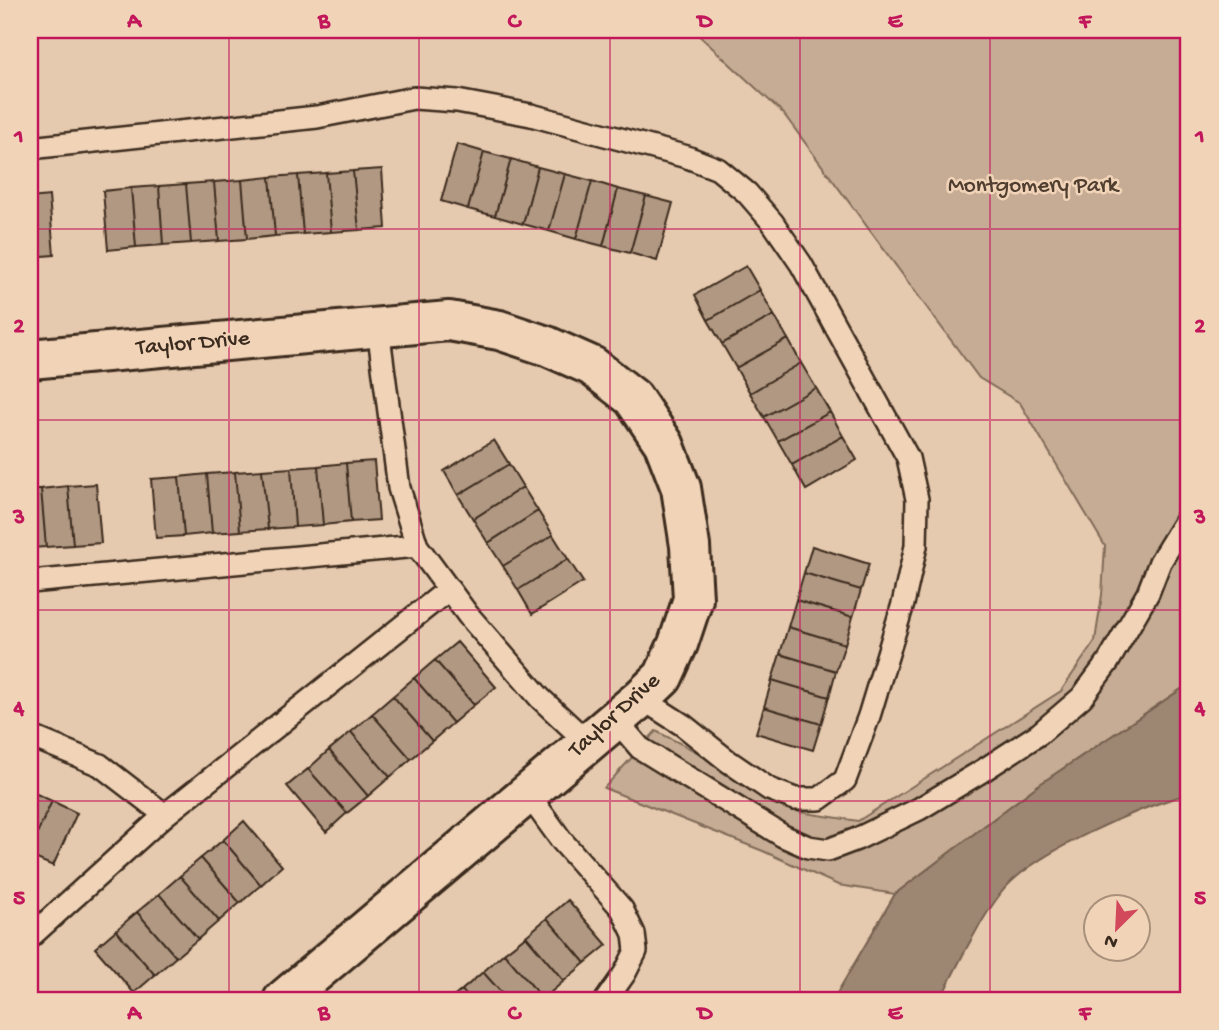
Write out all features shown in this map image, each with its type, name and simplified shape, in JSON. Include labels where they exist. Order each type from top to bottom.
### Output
[{"type":"street","name":"Taylor Drive","points":[[30,359],[449,321],[499,330],[547,346],[592,366],[633,398],[664,444],[681,488],[690,547],[693,599],[678,644],[663,677],[284,1000]]},
{"type":"lane","points":[[30,148],[317,117],[414,99],[457,101],[531,115],[687,157],[718,169],[747,193],[773,223],[801,264],[908,458],[917,499],[916,546],[903,604],[845,780],[819,799],[795,799],[769,789],[682,725],[615,720],[540,698],[449,590],[417,546],[399,488],[378,328]]},
{"type":"lane","points":[[615,720],[640,748],[783,836],[808,847],[828,850],[919,809],[961,784],[1039,734],[1082,697],[1108,662],[1148,593],[1160,562],[1189,515]]},
{"type":"lane","points":[[30,582],[417,546]]},
{"type":"lane","points":[[30,937],[165,815],[449,590]]},
{"type":"lane","points":[[30,736],[100,765],[165,815]]},
{"type":"lane","points":[[528,794],[562,841],[622,909],[634,934],[636,951],[625,973],[606,1000]]},
{"type":"green space","name":"Montgomery Park","points":[[693,30],[1189,30],[1189,684],[1037,786],[895,894],[838,885],[763,851],[604,788],[656,731],[707,757],[755,791],[799,812],[858,821],[1061,691],[1095,641],[1102,595],[1105,546],[1020,403],[979,378],[783,113]]},
{"type":"shaded area","points":[[1189,684],[1189,794],[1143,809],[1088,833],[1015,878],[984,918],[940,1000],[833,1000],[895,894],[1037,786]]},
{"type":"building","points":[[457,144],[484,152],[468,209],[441,201]]},
{"type":"building","points":[[484,152],[511,159],[495,216],[468,209]]},
{"type":"building","points":[[511,159],[538,167],[523,224],[495,216]]},
{"type":"building","points":[[538,167],[565,174],[549,231],[523,224]]},
{"type":"building","points":[[382,169],[386,228],[359,230],[353,171]]},
{"type":"building","points":[[353,171],[359,230],[331,232],[326,173]]},
{"type":"building","points":[[326,173],[331,232],[303,234],[298,175]]},
{"type":"building","points":[[565,174],[592,181],[576,239],[549,231]]},
{"type":"building","points":[[298,175],[303,234],[275,236],[270,177]]},
{"type":"building","points":[[270,177],[275,236],[247,239],[242,180]]},
{"type":"building","points":[[242,180],[247,239],[219,241],[214,182]]},
{"type":"building","points":[[592,181],[618,189],[603,246],[576,239]]},
{"type":"building","points":[[214,182],[219,241],[191,243],[186,184]]},
{"type":"building","points":[[186,184],[191,243],[163,245],[159,186]]},
{"type":"building","points":[[159,186],[163,245],[136,247],[131,188]]},
{"type":"building","points":[[131,188],[136,247],[108,250],[103,191]]},
{"type":"building","points":[[618,189],[646,196],[630,253],[603,246]]},
{"type":"building","points":[[49,196],[54,255],[30,257],[30,198]]},
{"type":"building","points":[[646,196],[673,203],[657,261],[630,253]]},
{"type":"building","points":[[746,266],[760,290],[708,320],[695,295]]},
{"type":"building","points":[[760,290],[774,315],[722,344],[708,320]]},
{"type":"building","points":[[774,315],[788,339],[736,368],[722,344]]},
{"type":"building","points":[[788,339],[801,363],[750,393],[736,368]]},
{"type":"building","points":[[801,363],[816,388],[764,417],[750,393]]},
{"type":"building","points":[[816,388],[830,412],[778,441],[764,417]]},
{"type":"building","points":[[830,412],[843,436],[792,465],[778,441]]},
{"type":"building","points":[[843,436],[857,460],[806,490],[792,465]]},
{"type":"building","points":[[494,440],[509,464],[458,495],[444,471]]},
{"type":"building","points":[[374,461],[379,520],[351,522],[346,463]]},
{"type":"building","points":[[346,463],[351,522],[323,525],[318,466]]},
{"type":"building","points":[[509,464],[523,487],[473,519],[458,495]]},
{"type":"building","points":[[318,466],[323,525],[295,527],[291,468]]},
{"type":"building","points":[[291,468],[295,527],[268,529],[262,470]]},
{"type":"building","points":[[262,470],[268,529],[240,531],[235,472]]},
{"type":"building","points":[[235,472],[240,531],[212,533],[207,474]]},
{"type":"building","points":[[207,474],[212,533],[184,536],[179,477]]},
{"type":"building","points":[[179,477],[184,536],[156,538],[151,479]]},
{"type":"building","points":[[96,484],[101,543],[73,545],[68,486]]},
{"type":"building","points":[[68,486],[73,545],[46,547],[41,489]]},
{"type":"building","points":[[523,487],[538,511],[488,543],[473,519]]},
{"type":"building","points":[[30,489],[41,489],[46,547],[30,548]]},
{"type":"building","points":[[538,511],[553,535],[503,566],[488,543]]},
{"type":"building","points":[[553,535],[568,559],[518,590],[503,566]]},
{"type":"building","points":[[812,546],[869,564],[861,590],[804,573]]},
{"type":"building","points":[[568,559],[583,582],[532,614],[518,590]]},
{"type":"building","points":[[804,573],[861,590],[853,617],[796,600]]},
{"type":"building","points":[[796,600],[853,617],[845,644],[788,627]]},
{"type":"building","points":[[788,627],[845,644],[836,671],[780,654]]},
{"type":"building","points":[[457,642],[496,687],[474,705],[435,660]]},
{"type":"building","points":[[780,654],[836,671],[829,697],[772,680]]},
{"type":"building","points":[[435,660],[474,705],[453,723],[414,678]]},
{"type":"building","points":[[414,678],[453,723],[432,741],[393,696]]},
{"type":"building","points":[[772,680],[829,697],[821,724],[764,707]]},
{"type":"building","points":[[393,696],[432,741],[411,759],[372,714]]},
{"type":"building","points":[[764,707],[821,724],[813,750],[756,733]]},
{"type":"building","points":[[372,714],[411,759],[390,777],[351,732]]},
{"type":"building","points":[[351,732],[390,777],[368,796],[329,750]]},
{"type":"building","points":[[329,750],[368,796],[347,813],[308,769]]},
{"type":"building","points":[[308,769],[347,813],[326,832],[287,786]]},
{"type":"building","points":[[30,791],[52,801],[30,849]]},
{"type":"building","points":[[52,801],[77,813],[53,866],[30,856],[30,849]]},
{"type":"building","points":[[244,821],[282,866],[261,885],[223,840]]},
{"type":"building","points":[[223,840],[261,885],[240,903],[201,858]]},
{"type":"building","points":[[201,858],[240,903],[219,921],[180,876]]},
{"type":"building","points":[[180,876],[219,921],[198,939],[159,894]]},
{"type":"building","points":[[159,894],[198,939],[176,957],[137,912]]},
{"type":"building","points":[[568,900],[607,945],[585,963],[547,918]]},
{"type":"building","points":[[137,912],[176,957],[155,975],[116,930]]},
{"type":"building","points":[[547,918],[585,963],[564,981],[526,936]]},
{"type":"building","points":[[116,930],[155,975],[134,993],[95,948]]},
{"type":"building","points":[[526,936],[564,981],[543,999],[504,953]]},
{"type":"building","points":[[504,953],[542,1000],[508,1000],[483,972]]},
{"type":"building","points":[[483,972],[508,1000],[470,1000],[462,990]]},
{"type":"building","points":[[462,990],[470,1000],[450,1000]]}]
